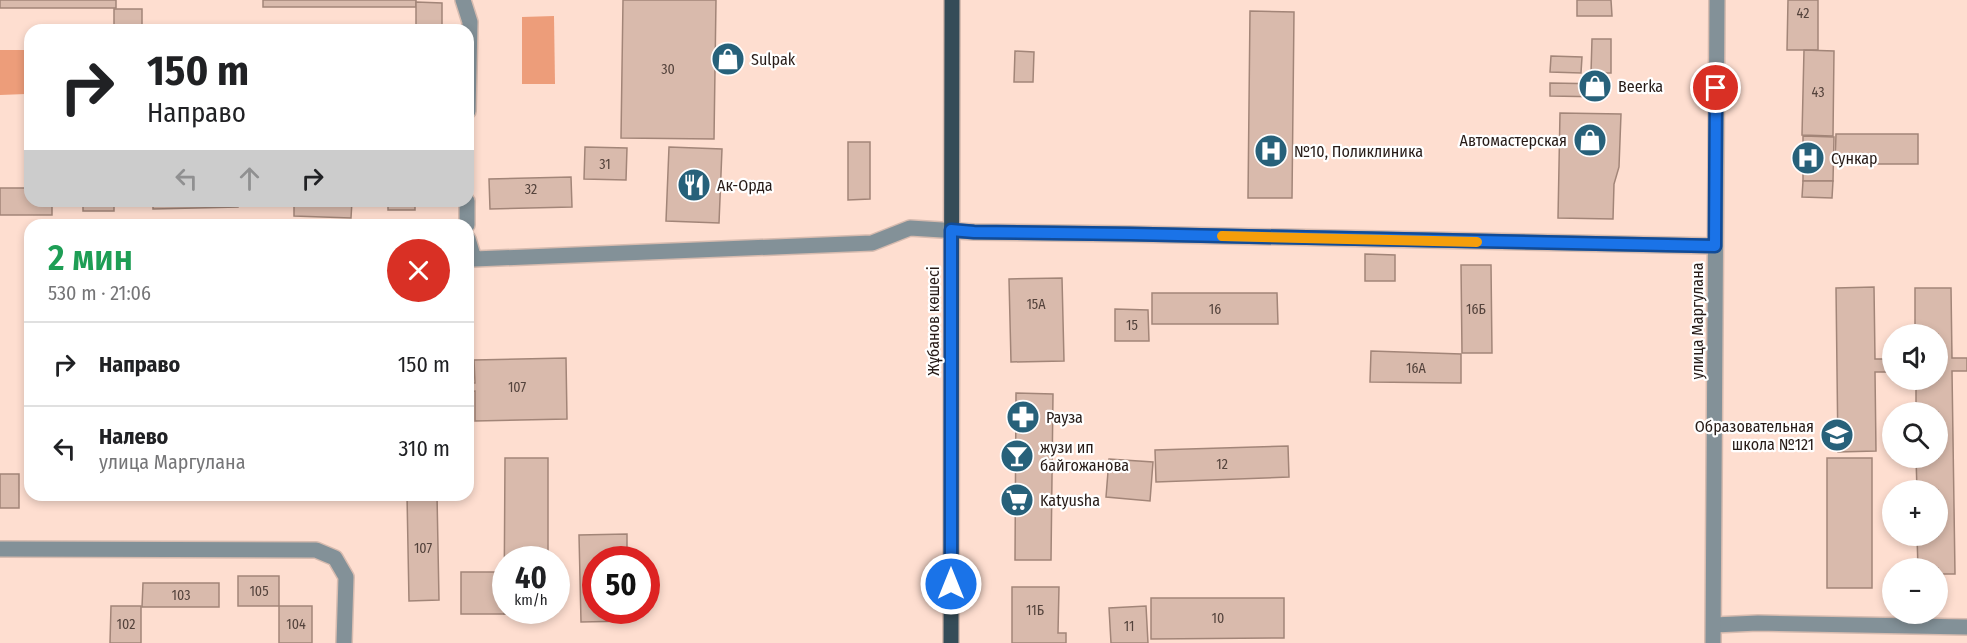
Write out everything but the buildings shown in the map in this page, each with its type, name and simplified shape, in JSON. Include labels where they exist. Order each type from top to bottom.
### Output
[{"type":"main road","name":"Жұбанов көшесі","points":[[951,643],[952,0]]},
{"type":"main road","points":[[945,643],[951,608]]},
{"type":"main road","points":[[951,608],[956,643]]},
{"type":"street","points":[[463,0],[470,24]]},
{"type":"street","name":"улица Маргулана","points":[[1713,643],[1717,0]]},
{"type":"street","points":[[474,259],[872,243],[910,228],[974,232],[1715,246]]},
{"type":"street","points":[[0,549],[316,550],[335,558],[346,577],[344,643]]},
{"type":"street","points":[[1714,625],[1758,623],[1967,627]]},
{"type":"shaded area","points":[[554,16],[555,84],[522,84],[522,17]]},
{"type":"shaded area","points":[[0,50],[24,50],[24,94],[0,95]]},
{"type":"slow traffic","points":[[1222,236],[1477,242]]},
{"type":"place","name":"Sulpak","points":[[728,59]]},
{"type":"place","name":"Beerka","points":[[1595,86]]},
{"type":"place","name":"Автомастерская","points":[[1590,140]]},
{"type":"place","name":"№10, Поликлиника","points":[[1271,151]]},
{"type":"place","name":"Сункар","points":[[1808,158]]},
{"type":"place","name":"Ак-Орда","points":[[694,185]]},
{"type":"place","name":"Рауза","points":[[1023,417]]},
{"type":"place","name":"Образовательная школа №121","points":[[1837,435]]},
{"type":"place","name":"жузи ип байгожанова","points":[[1017,456]]},
{"type":"place","name":"Katyusha","points":[[1017,500]]},
{"type":"route","points":[[951,584],[951,230],[1676,247],[1715,246],[1716,88]]}]
